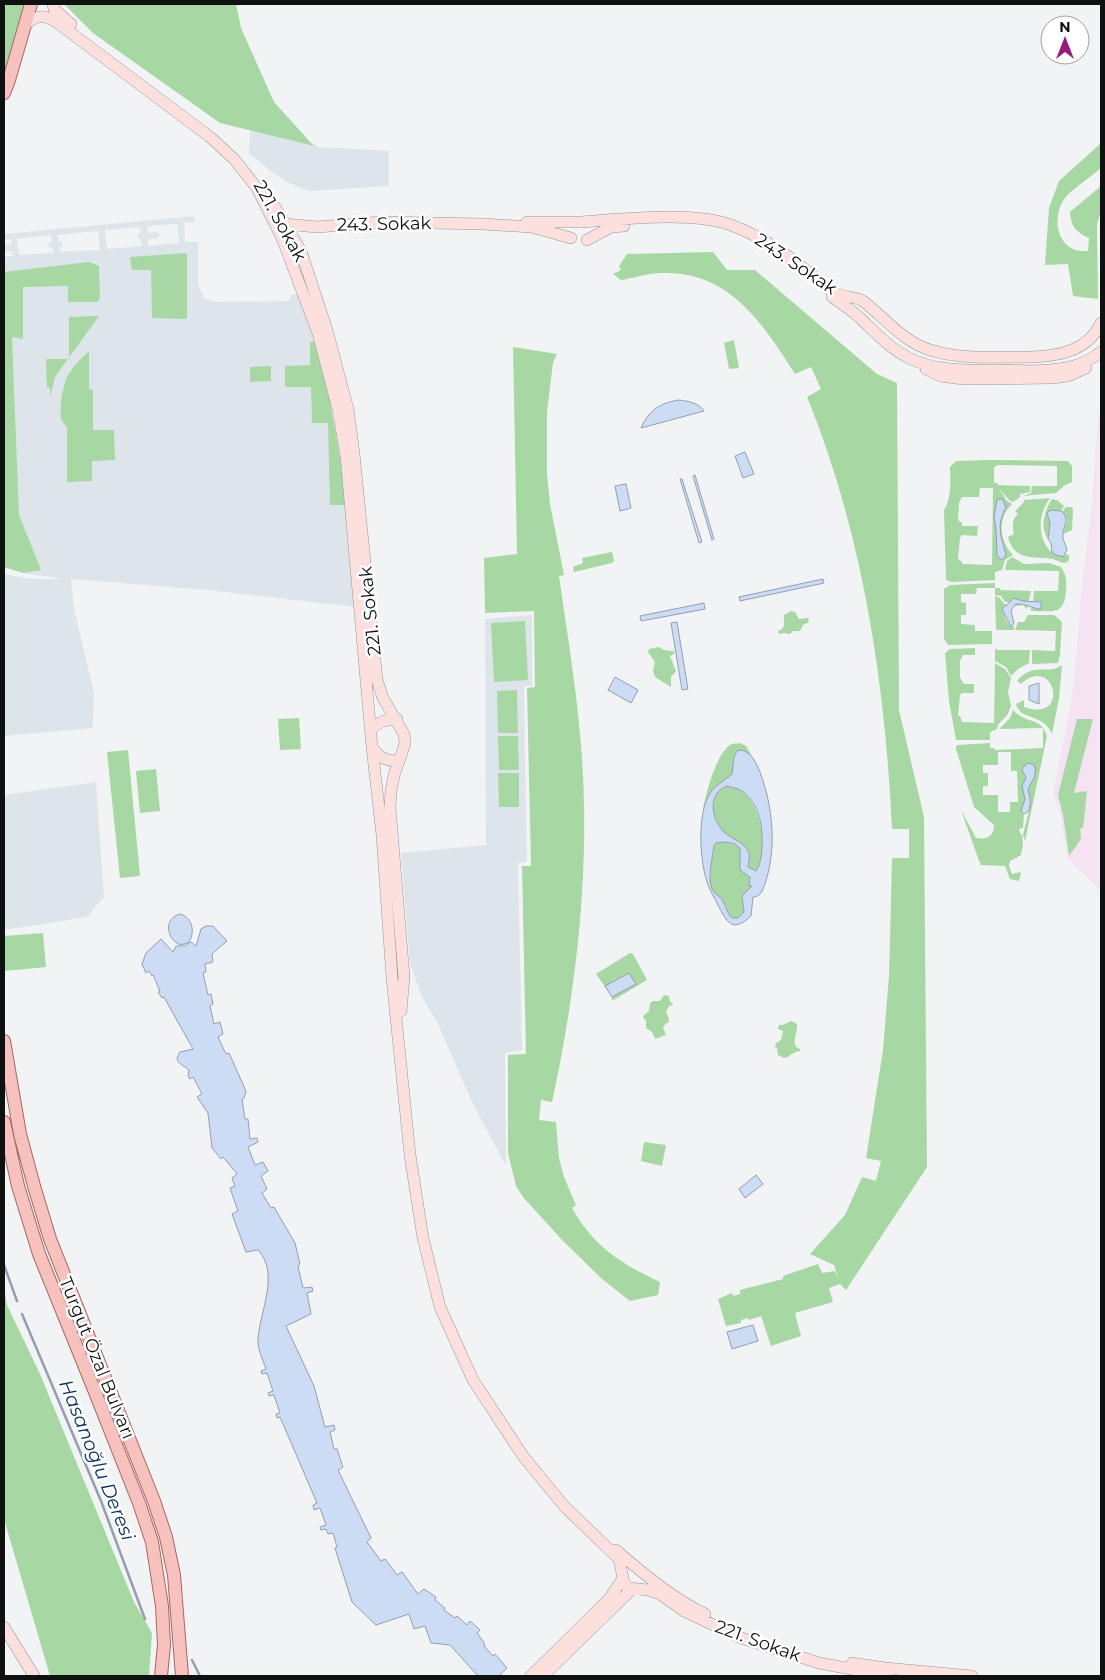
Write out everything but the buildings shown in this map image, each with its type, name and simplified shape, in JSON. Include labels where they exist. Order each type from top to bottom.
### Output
[{"type":"main road","points":[[4,93],[10,80],[31,4]]},
{"type":"main road","points":[[4,81],[26,24]]},
{"type":"main road","name":"Turgut Özal Bulvarı","points":[[4,1041],[20,1134],[50,1239],[151,1493],[166,1537],[174,1576],[182,1676]]},
{"type":"main road","name":"Turgut Özal Bulvarı","points":[[4,1122],[18,1186],[39,1254],[139,1503],[152,1542],[162,1606],[164,1645],[161,1676]]},
{"type":"street","name":"221. Sokak","points":[[53,4],[54,9],[67,21],[196,118],[233,149],[249,168],[301,252],[327,330],[348,409],[377,680],[383,698],[397,719],[404,734],[405,744],[391,791],[390,807],[404,977],[399,1035]]},
{"type":"street","name":"221. Sokak","points":[[26,24],[33,18],[47,16],[210,137],[234,159],[257,188],[282,238],[318,333],[338,409],[346,456],[371,730]]},
{"type":"street","name":"243. Sokak","points":[[482,224],[579,222],[633,218],[712,220],[730,224],[775,246],[834,292],[847,298],[861,299],[897,332],[912,342],[945,354],[973,357],[1049,356],[1066,353],[1080,347],[1091,339],[1101,323]]},
{"type":"street","name":"243. Sokak","points":[[285,224],[317,227],[382,222],[482,224],[531,227],[571,238]]},
{"type":"street","points":[[579,222],[587,225],[590,231],[587,240],[578,242],[571,238],[570,229],[579,222]]},
{"type":"street","name":"243. Sokak","points":[[587,240],[611,227],[628,225],[688,225],[725,229],[768,248],[857,316],[886,343],[910,358],[936,367],[1022,371],[1057,369],[1075,366],[1101,353]]},
{"type":"street","name":"243. Sokak","points":[[301,252],[305,235],[317,227]]},
{"type":"street","points":[[397,719],[383,720],[376,724],[371,730],[372,747],[382,835],[392,978],[410,1155],[423,1238],[440,1307],[473,1380],[523,1456],[564,1506],[619,1559],[626,1586],[634,1589]]},
{"type":"street","points":[[372,747],[380,757],[390,761],[399,761]]},
{"type":"street","points":[[578,1520],[603,1538],[640,1571],[698,1611],[763,1639],[805,1652],[849,1662],[885,1668],[972,1676]]},
{"type":"street","points":[[531,1676],[609,1599],[630,1569],[640,1571]]},
{"type":"street","points":[[543,1676],[643,1582],[640,1571]]},
{"type":"street","name":"221. Sokak","points":[[634,1589],[648,1590],[660,1594],[684,1611],[740,1638],[819,1663],[888,1676]]},
{"type":"street","points":[[4,1627],[34,1676]]},
{"type":"shaded area","points":[[250,130],[318,147],[389,151],[389,186],[309,191],[287,182],[249,153]]},
{"type":"shaded area","points":[[194,216],[195,222],[184,223],[185,242],[198,242],[198,284],[204,298],[214,302],[289,301],[291,295],[298,294],[316,342],[339,447],[356,607],[207,590],[71,579],[74,609],[94,692],[93,728],[4,736],[4,574],[32,579],[64,579],[23,573],[4,567],[4,257],[13,256],[12,251],[4,251],[4,245],[12,244],[11,239],[4,240],[4,234]],"holes":[[[177,224],[179,243],[148,246],[148,239],[157,239],[160,234],[156,231],[148,233],[147,226]],[[140,227],[141,233],[137,235],[139,240],[141,239],[142,246],[107,249],[105,230]],[[98,231],[100,250],[60,252],[59,247],[62,247],[62,242],[58,242],[58,235]],[[51,235],[52,242],[49,242],[48,247],[53,248],[53,253],[19,255],[17,239]]]},
{"type":"shaded area","points":[[1101,413],[1101,891],[1067,858],[1061,818],[1053,792],[1074,680],[1082,586],[1092,504],[1098,416]]},
{"type":"shaded area","points":[[532,615],[532,686],[524,686],[527,862],[518,863],[522,1050],[505,1053],[506,1166],[472,1102],[438,1024],[422,997],[410,964],[401,853],[486,845],[485,619]]},
{"type":"shaded area","points":[[96,782],[104,897],[87,917],[4,930],[4,795]]},
{"type":"green space","points":[[6,4],[25,4],[4,74],[4,12]]},
{"type":"green space","points":[[64,4],[236,4],[241,28],[274,102],[312,144],[318,147],[220,123],[93,33]]},
{"type":"green space","points":[[1101,143],[1101,168],[1065,198],[1061,204],[1058,218],[1059,233],[1067,245],[1075,250],[1088,251],[1089,238],[1075,228],[1070,212],[1101,186],[1101,211],[1097,224],[1098,299],[1073,296],[1068,264],[1045,265],[1049,208],[1059,181]]},
{"type":"green space","points":[[713,252],[727,270],[755,270],[877,374],[897,383],[899,710],[924,817],[927,1167],[846,1290],[840,1284],[829,1288],[833,1302],[795,1313],[801,1336],[771,1346],[761,1316],[749,1320],[748,1318],[741,1320],[741,1323],[726,1326],[718,1299],[732,1293],[733,1296],[740,1294],[740,1290],[783,1279],[783,1276],[818,1264],[822,1273],[835,1271],[839,1281],[834,1265],[810,1254],[845,1215],[862,1177],[876,1181],[881,1161],[866,1158],[883,1050],[889,976],[892,858],[909,858],[909,829],[892,829],[884,719],[868,609],[857,555],[843,502],[807,397],[821,389],[811,367],[795,374],[770,337],[742,304],[726,291],[707,281],[686,275],[662,273],[621,280],[613,274],[621,270],[619,266],[627,254]]},
{"type":"green space","points":[[187,253],[187,319],[152,318],[151,270],[132,270],[130,257]]},
{"type":"green space","points":[[89,262],[99,266],[100,297],[98,302],[68,302],[68,286],[23,287],[23,339],[12,337],[19,515],[41,570],[23,573],[4,567],[4,272]]},
{"type":"green space","points":[[99,316],[69,358],[69,317]]},
{"type":"green space","points":[[734,340],[739,368],[729,369],[724,343]]},
{"type":"green space","points":[[310,342],[316,342],[330,401],[348,505],[330,505],[328,423],[312,423],[311,387],[285,387],[285,366],[310,365]]},
{"type":"green space","points":[[513,347],[557,354],[553,363],[547,412],[547,473],[550,504],[564,575],[559,576],[575,690],[581,747],[584,805],[583,880],[572,992],[552,1102],[541,1100],[539,1120],[556,1122],[559,1158],[564,1177],[576,1205],[572,1208],[580,1222],[599,1244],[620,1261],[660,1282],[658,1295],[630,1301],[602,1279],[562,1240],[523,1197],[516,1186],[508,1153],[508,1055],[526,1054],[522,866],[531,866],[527,688],[535,687],[534,611],[485,613],[484,558],[517,554]]},
{"type":"green space","points":[[89,351],[89,389],[93,390],[93,430],[114,430],[115,460],[92,461],[92,481],[67,482],[67,427],[62,422],[61,417],[64,385],[75,365]]},
{"type":"green space","points":[[46,359],[68,359],[55,377],[50,398],[50,388],[47,387]]},
{"type":"green space","points":[[271,366],[271,381],[250,382],[250,367]]},
{"type":"green space","points":[[956,461],[1068,461],[1072,466],[1072,482],[1056,493],[1023,496],[1031,493],[1032,486],[1057,486],[1057,466],[998,465],[994,467],[994,483],[998,483],[998,485],[1030,486],[1030,492],[1020,494],[1020,497],[1013,502],[998,490],[1012,504],[1004,516],[1002,530],[1005,543],[1013,555],[1005,560],[1002,570],[995,572],[995,580],[951,582],[946,580],[944,510],[949,495],[950,467]],"holes":[[[980,488],[993,488],[992,565],[962,564],[958,559],[960,538],[962,535],[977,536],[978,526],[962,526],[962,523],[958,520],[959,503],[962,497],[979,497]]]},
{"type":"green space","points":[[1050,498],[1041,518],[1041,532],[1050,551],[1069,555],[1069,560],[1065,563],[1053,559],[1020,554],[1015,551],[1008,537],[1014,534],[1013,523],[1018,514],[1015,511],[1024,500]]},
{"type":"green space","points":[[1052,499],[1057,500],[1064,506],[1061,511],[1055,510],[1047,515],[1050,524],[1048,539],[1043,524],[1045,513]]},
{"type":"green space","points":[[1066,507],[1072,507],[1073,510],[1072,530],[1063,534],[1067,520],[1062,512]]},
{"type":"green space","points":[[612,552],[614,561],[612,563],[574,572],[573,567],[583,563],[582,558]]},
{"type":"green space","points":[[1012,557],[1024,564],[1049,563],[1061,567],[1066,583],[1065,598],[1060,608],[1051,611],[1031,611],[1031,608],[1041,609],[1041,602],[1033,601],[1034,591],[1058,591],[1059,571],[1005,570],[1007,561]]},
{"type":"green space","points":[[995,583],[995,588],[977,588],[976,594],[961,594],[961,602],[966,603],[966,615],[961,615],[961,624],[975,625],[975,631],[992,631],[992,644],[948,645],[944,639],[944,589],[950,585]]},
{"type":"green space","points":[[995,588],[1000,588],[1000,590],[1031,591],[1027,609],[1023,605],[1015,606],[1005,602],[1001,596],[995,595]]},
{"type":"green space","points":[[995,596],[1000,598],[1004,604],[1009,604],[1003,607],[1006,620],[1011,627],[1014,626],[1014,630],[996,630]]},
{"type":"green space","points":[[791,611],[795,612],[799,619],[808,618],[809,622],[803,625],[800,631],[793,631],[790,634],[779,634],[778,631],[784,626],[784,615]]},
{"type":"green space","points":[[1028,615],[1054,615],[1062,622],[1058,663],[1032,664],[1032,650],[1055,651],[1056,631],[1015,630],[1018,622],[1024,622]]},
{"type":"green space","points":[[525,621],[528,680],[494,682],[491,623]]},
{"type":"green space","points":[[659,647],[664,650],[674,651],[674,654],[670,656],[676,671],[671,677],[671,687],[655,677],[653,670],[655,662],[648,652],[649,649]]},
{"type":"green space","points":[[975,648],[975,655],[963,655],[960,661],[960,678],[964,684],[974,684],[974,693],[962,693],[960,695],[958,716],[960,716],[962,722],[994,723],[995,663],[1005,669],[1011,678],[1008,692],[1011,706],[1008,714],[998,725],[997,729],[990,732],[990,740],[956,740],[949,701],[945,653],[950,649]]},
{"type":"green space","points":[[995,648],[997,650],[1030,650],[1029,663],[1018,669],[1011,676],[1006,667],[995,661]]},
{"type":"green space","points":[[1062,665],[1059,698],[1052,734],[1043,723],[1022,713],[1016,704],[1024,700],[1024,707],[1039,710],[1048,706],[1053,699],[1053,690],[1049,682],[1042,677],[1033,677],[1021,684],[1017,681],[1029,672],[1057,668]]},
{"type":"green space","points":[[517,690],[518,733],[498,733],[497,691]]},
{"type":"green space","points":[[1013,710],[1023,718],[1037,723],[1043,728],[999,729],[1010,718]]},
{"type":"green space","points":[[299,718],[301,749],[280,750],[278,719]]},
{"type":"green space","points":[[1077,719],[1093,719],[1074,793],[1087,791],[1083,828],[1080,829],[1081,839],[1069,856],[1058,795]]},
{"type":"green space","points":[[1043,728],[1047,736],[1025,841],[1023,835],[1030,808],[1028,789],[1034,765],[1028,763],[1023,768],[1026,778],[1022,786],[1025,799],[1021,811],[1024,815],[1023,828],[1019,829],[1023,844],[1021,855],[1010,861],[1009,866],[1012,874],[1021,872],[1019,881],[1010,879],[1005,866],[981,865],[961,810],[976,838],[989,836],[993,832],[994,825],[974,807],[956,746],[990,743],[990,748],[995,750],[1043,748]],"holes":[[[998,752],[1011,752],[1011,771],[1017,771],[1018,802],[1010,802],[1010,812],[998,812],[998,795],[983,795],[983,786],[988,786],[988,773],[983,773],[983,765],[998,765]]]},
{"type":"green space","points":[[498,736],[518,736],[519,770],[499,770]]},
{"type":"green space","points":[[740,743],[746,746],[753,758],[750,754],[734,757],[732,774],[711,794],[703,810],[709,785],[721,755],[732,744]]},
{"type":"green space","points":[[128,750],[140,876],[120,878],[107,752]]},
{"type":"green space","points":[[156,769],[160,811],[140,813],[136,771]]},
{"type":"green space","points":[[498,773],[519,773],[519,807],[499,807]]},
{"type":"green space","points":[[727,786],[739,789],[749,798],[758,817],[763,841],[760,862],[756,871],[748,867],[748,850],[724,832],[716,820],[713,806],[714,800],[716,794]]},
{"type":"green space","points":[[726,842],[740,848],[740,865],[750,878],[749,885],[752,886],[742,897],[744,912],[738,918],[730,916],[723,901],[713,891],[711,884],[710,873],[714,845]]},
{"type":"green space","points":[[43,933],[46,967],[4,971],[4,936]]},
{"type":"green space","points":[[630,953],[633,954],[647,980],[612,1001],[612,997],[596,974]]},
{"type":"green space","points":[[664,995],[669,996],[670,1002],[673,1004],[666,1011],[669,1019],[663,1028],[666,1035],[655,1039],[652,1032],[646,1028],[646,1020],[643,1018],[649,1011],[650,1003],[660,1001]]},
{"type":"green space","points":[[791,1021],[797,1024],[795,1041],[796,1047],[800,1051],[784,1058],[778,1055],[777,1048],[775,1047],[776,1043],[781,1040],[783,1031],[778,1029],[779,1025]]},
{"type":"green space","points":[[644,1142],[666,1145],[662,1166],[641,1161]]},
{"type":"green space","points":[[4,1287],[7,1305],[40,1374],[134,1602],[152,1633],[149,1676],[50,1676],[4,1519]]},
{"type":"water","points":[[679,400],[696,404],[704,411],[641,428],[648,416],[656,408]]},
{"type":"water","points":[[745,452],[754,474],[743,478],[735,456]]},
{"type":"water","points":[[695,475],[714,539],[712,540],[693,476]]},
{"type":"water","points":[[680,479],[682,479],[702,542],[699,543]]},
{"type":"water","points":[[626,484],[631,508],[620,511],[615,486]]},
{"type":"water","points":[[1002,499],[1006,507],[1000,526],[1006,555],[1002,560],[997,556],[994,517],[997,500]]},
{"type":"water","points":[[1051,510],[1061,511],[1065,516],[1063,536],[1067,550],[1063,557],[1052,552],[1051,543],[1048,539],[1050,524],[1047,513]]},
{"type":"water","points":[[823,579],[824,583],[740,601],[739,597]]},
{"type":"water","points":[[1014,598],[1023,601],[1041,602],[1041,609],[1016,604],[1011,610],[1014,624],[1011,627],[1002,609]]},
{"type":"water","points":[[704,603],[705,609],[641,621],[640,616]]},
{"type":"water","points":[[677,622],[688,689],[682,690],[671,623]]},
{"type":"water","points":[[615,677],[638,690],[631,703],[608,690]]},
{"type":"water","points":[[1039,683],[1039,704],[1029,700],[1029,686]]},
{"type":"water","points":[[737,751],[745,751],[751,755],[760,772],[768,799],[772,842],[769,870],[761,893],[753,897],[751,916],[740,924],[735,925],[731,924],[724,917],[708,885],[703,865],[701,829],[702,817],[708,797],[715,787],[732,774],[734,757]],"holes":[[[727,786],[740,790],[748,796],[757,809],[761,824],[762,848],[760,863],[756,871],[748,867],[748,850],[724,832],[716,820],[713,807],[714,800],[716,794]],[[726,842],[735,844],[740,848],[740,870],[750,877],[749,886],[752,886],[742,896],[744,912],[738,918],[730,916],[723,901],[713,891],[711,884],[710,873],[714,845]]]},
{"type":"water","points":[[1028,763],[1034,765],[1035,771],[1028,789],[1030,806],[1028,812],[1024,814],[1021,811],[1025,799],[1022,786],[1026,778],[1022,770]]},
{"type":"water","points":[[181,914],[190,922],[192,934],[189,942],[181,945],[172,938],[169,924],[171,919]]},
{"type":"water","points":[[206,926],[213,926],[227,941],[212,954],[213,962],[205,964],[206,972],[203,973],[208,995],[211,994],[213,1004],[210,1006],[214,1024],[220,1022],[223,1034],[218,1037],[226,1054],[229,1053],[246,1091],[242,1099],[245,1119],[248,1119],[250,1139],[257,1138],[258,1142],[248,1147],[255,1165],[263,1162],[268,1171],[261,1176],[267,1189],[262,1193],[271,1208],[274,1207],[295,1243],[303,1288],[312,1287],[313,1291],[307,1293],[311,1314],[286,1326],[314,1386],[325,1427],[334,1425],[335,1430],[330,1432],[334,1449],[337,1449],[343,1467],[338,1470],[371,1538],[367,1542],[381,1561],[385,1559],[397,1575],[402,1572],[418,1594],[424,1589],[436,1597],[435,1600],[445,1608],[444,1610],[455,1618],[457,1616],[467,1625],[470,1621],[480,1630],[477,1633],[485,1644],[484,1646],[493,1656],[495,1654],[507,1668],[499,1676],[478,1676],[450,1645],[431,1643],[425,1626],[414,1629],[409,1614],[376,1625],[352,1602],[335,1548],[337,1547],[333,1533],[328,1534],[326,1529],[321,1530],[320,1527],[326,1525],[320,1508],[314,1510],[313,1505],[317,1503],[280,1417],[277,1418],[276,1414],[280,1413],[274,1395],[269,1396],[268,1393],[273,1391],[267,1373],[262,1374],[261,1371],[266,1369],[258,1343],[259,1328],[267,1293],[268,1270],[258,1250],[246,1252],[232,1214],[238,1211],[230,1188],[235,1186],[232,1178],[237,1174],[223,1157],[221,1159],[212,1148],[208,1113],[197,1097],[202,1094],[193,1077],[190,1079],[188,1076],[189,1070],[178,1061],[177,1058],[180,1052],[193,1049],[164,997],[162,998],[158,992],[160,991],[153,975],[149,971],[146,973],[142,964],[146,953],[161,939],[173,952],[176,946],[184,946],[191,942],[196,946],[201,929]]},
{"type":"water","points":[[629,973],[636,984],[612,997],[605,986]]},
{"type":"water","points":[[756,1175],[763,1184],[745,1198],[739,1189]]},
{"type":"water","points":[[753,1325],[758,1341],[732,1349],[727,1332]]},
{"type":"waterway","name":"Hasanoğlu Deresi","points":[[4,1265],[17,1301]]},
{"type":"waterway","name":"Hasanoğlu Deresi","points":[[22,1314],[101,1501],[145,1619]]},
{"type":"waterway","name":"Hasanoğlu Deresi","points":[[192,1660],[200,1676]]}]
